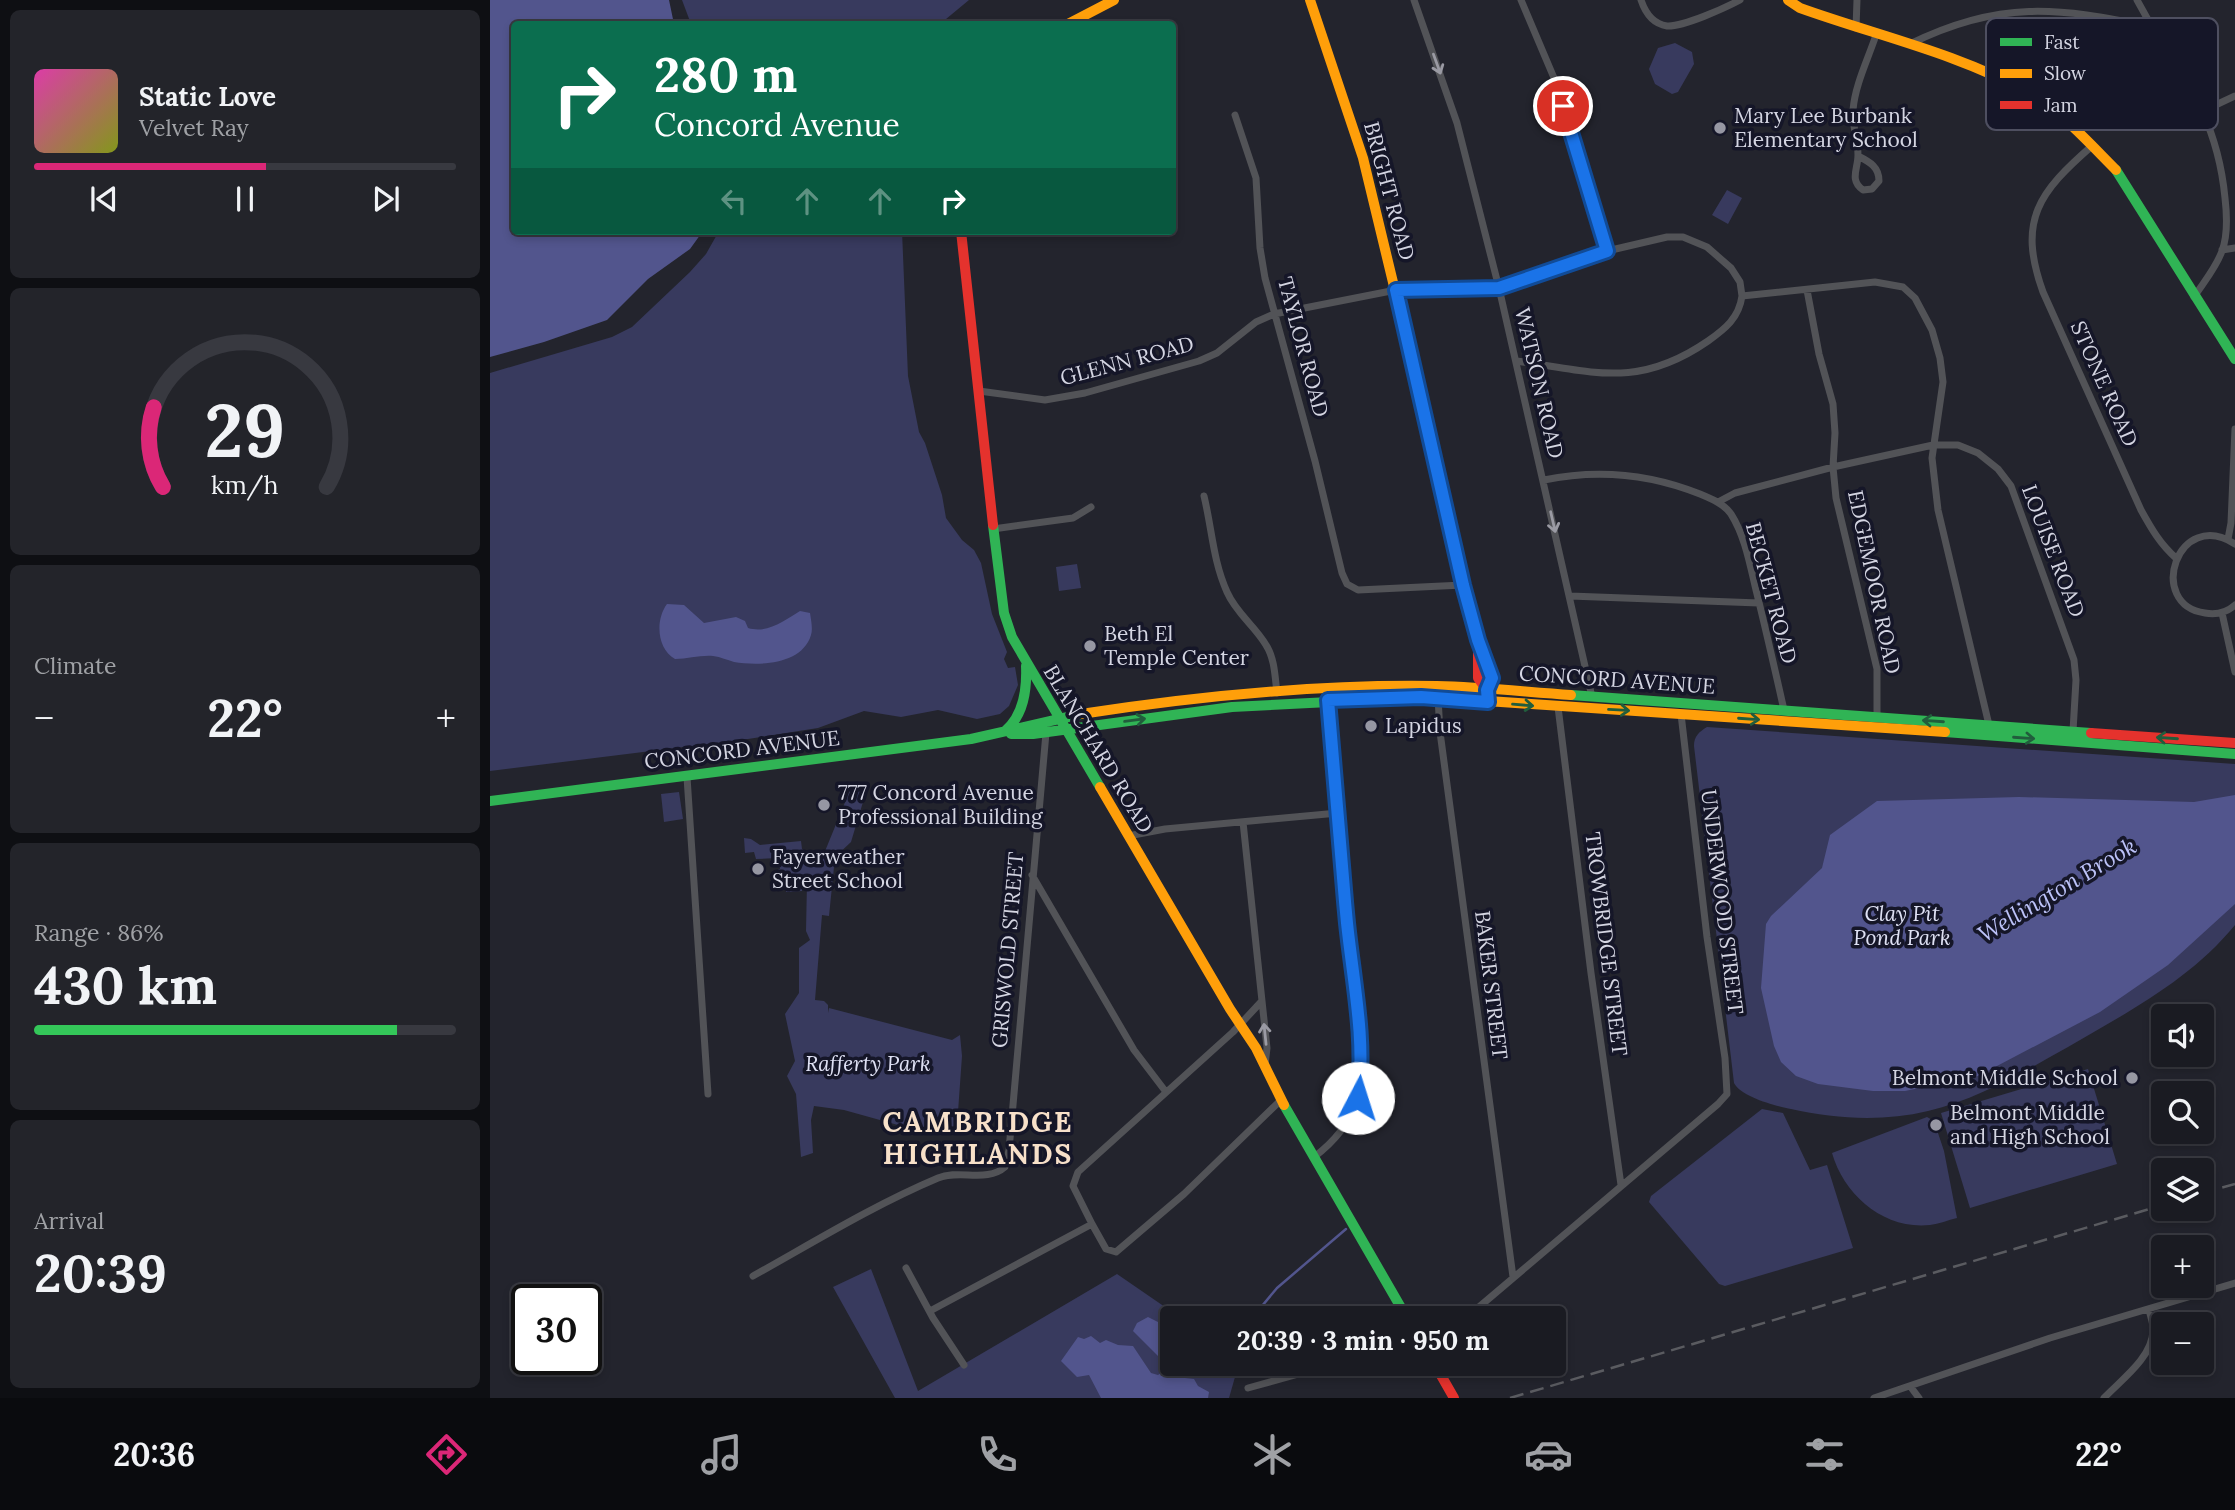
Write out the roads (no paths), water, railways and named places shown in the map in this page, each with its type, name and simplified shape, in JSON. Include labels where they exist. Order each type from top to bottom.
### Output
[{"type":"main road","points":[[1074,21],[1114,0]]},
{"type":"main road","name":"BRIGHT ROAD","points":[[1310,0],[1363,158],[1478,640],[1478,678],[1487,696]]},
{"type":"main road","points":[[1788,0],[1800,8],[1910,44],[1986,73]]},
{"type":"main road","points":[[2078,130],[2117,171],[2235,359]]},
{"type":"main road","name":"BLANCHARD ROAD","points":[[961,235],[993,529],[1004,613],[1012,637],[1265,1067],[1281,1100],[1400,1306]]},
{"type":"main road","points":[[1000,734],[1010,728],[1016,718],[1026,688],[1026,663]]},
{"type":"main road","name":"CONCORD AVENUE","points":[[1000,734],[1060,718],[1278,693],[1438,692],[1877,722],[1992,736],[2235,743]]},
{"type":"main road","name":"CONCORD AVENUE","points":[[490,802],[1000,734],[1046,733],[1232,707],[1438,692]]},
{"type":"main road","name":"CONCORD AVENUE","points":[[1877,722],[1989,724],[2072,737],[2235,754]]},
{"type":"main road","points":[[1989,724],[1992,736]]},
{"type":"main road","points":[[1441,1376],[1454,1398]]},
{"type":"street","name":"WATSON ROAD","points":[[1414,0],[1457,123],[1499,288],[1594,703]]},
{"type":"street","points":[[1521,0],[1557,85],[1607,251]]},
{"type":"street","points":[[1641,0],[1650,17],[1668,26],[1740,0]]},
{"type":"street","points":[[1856,28],[1857,0]]},
{"type":"street","points":[[2137,0],[2147,18]]},
{"type":"street","points":[[1910,44],[1938,27],[1970,15],[2002,8],[2067,10],[2107,18]]},
{"type":"street","points":[[1858,156],[1869,162],[1877,171],[1879,181],[1872,189],[1863,190],[1855,180],[1858,156],[1853,110],[1877,35]]},
{"type":"street","points":[[2218,104],[2235,96]]},
{"type":"street","name":"TAYLOR ROAD","points":[[1235,115],[1256,178],[1260,248],[1274,314],[1289,360],[1347,584],[1357,590],[1463,585]]},
{"type":"street","points":[[2194,297],[2222,250],[2226,208],[2217,145],[2211,130]]},
{"type":"street","name":"STONE ROAD","points":[[2093,145],[2063,171],[2047,192],[2033,222],[2033,256],[2043,292],[2141,510],[2158,539],[2176,558]]},
{"type":"street","name":"GLENN ROAD","points":[[979,391],[1045,400],[1085,393],[1199,362],[1217,353],[1256,322],[1274,314],[1396,290],[1499,288],[1607,251],[1648,240],[1683,237],[1707,247],[1731,268],[1740,282],[1742,296]]},
{"type":"street","points":[[2222,250],[2235,248]]},
{"type":"street","points":[[1516,361],[1584,373],[1622,374],[1656,368],[1686,356],[1713,338],[1732,321],[1740,309],[1742,296],[1875,282],[1903,287],[1915,298],[1932,330],[1940,358],[1942,392],[1933,445],[1938,510],[1989,724]]},
{"type":"street","name":"EDGEMOOR ROAD","points":[[1807,290],[1819,355],[1833,404],[1833,467],[1844,539],[1877,669],[1877,722]]},
{"type":"street","points":[[2235,429],[2231,542],[2217,536],[2198,538],[2189,542],[2173,565],[2173,582],[2182,601],[2201,613],[2222,613],[2235,605]]},
{"type":"street","name":"LOUISE ROAD","points":[[1718,502],[1735,493],[1833,467],[1933,445],[1958,445],[1979,453],[1998,469],[2011,486],[2074,660],[2076,680],[2072,737]]},
{"type":"street","points":[[1544,480],[1583,474],[1644,477],[1674,484],[1718,502]]},
{"type":"street","points":[[1204,496],[1218,570],[1227,594],[1266,645],[1272,658],[1278,693]]},
{"type":"street","name":"BECKET ROAD","points":[[1718,502],[1730,512],[1738,529],[1759,603],[1785,715]]},
{"type":"street","points":[[993,529],[1073,518],[1091,507]]},
{"type":"street","points":[[1570,596],[1759,603]]},
{"type":"street","points":[[2222,613],[2235,672]]},
{"type":"street","name":"BAKER STREET","points":[[1438,692],[1440,732],[1513,1277]]},
{"type":"street","points":[[1314,1157],[1334,1139],[1349,1119],[1358,1098],[1361,1077],[1328,700]]},
{"type":"street","name":"TROWBRIDGE STREET","points":[[1557,702],[1621,1185]]},
{"type":"street","name":"UNDERWOOD STREET","points":[[1621,1185],[1727,1094],[1725,1058],[1707,936],[1681,709]]},
{"type":"street","name":"GRISWOLD STREET","points":[[752,1276],[900,1195],[942,1176],[957,1173],[995,1173],[1002,1170],[1009,1150],[1046,733]]},
{"type":"street","points":[[687,777],[708,1094]]},
{"type":"street","points":[[1128,836],[1165,829],[1338,813]]},
{"type":"street","points":[[1243,822],[1267,1048],[1265,1067]]},
{"type":"street","points":[[1032,874],[1134,1050],[1167,1092]]},
{"type":"street","points":[[1261,1002],[1240,1025],[1078,1171],[1073,1186],[1106,1249],[1116,1252],[1127,1245],[1281,1100]]},
{"type":"street","points":[[1480,1306],[1621,1185]]},
{"type":"street","points":[[929,1311],[1092,1224]]},
{"type":"street","points":[[906,1268],[929,1311],[964,1365]]},
{"type":"street","points":[[1874,1398],[2050,1338],[2235,1283]]},
{"type":"street","points":[[2104,1398],[2142,1358],[2151,1343],[2154,1330],[2149,1309]]},
{"type":"street","points":[[1248,1388],[1291,1376]]},
{"type":"street","points":[[1910,1386],[1919,1398]]},
{"type":"water","points":[[490,0],[669,0],[673,21],[511,21],[511,235],[700,235],[690,249],[648,279],[607,320],[490,357]]},
{"type":"water","points":[[667,604],[684,605],[704,623],[736,617],[745,621],[748,628],[755,629],[776,625],[800,611],[810,613],[812,633],[799,652],[778,661],[744,663],[716,656],[675,659],[661,641],[661,618]]},
{"type":"water","name":"Clay Pit Pond Park","points":[[2235,795],[2235,904],[2168,965],[2100,1012],[1978,1076],[1905,1091],[1873,1091],[1818,1084],[1796,1076],[1781,1062],[1774,1046],[1761,988],[1766,924],[1771,916],[1822,868],[1830,835],[1877,801],[2019,797],[2194,802]]},
{"type":"water","points":[[1148,1317],[1160,1323],[1160,1358],[1133,1331],[1137,1323]]},
{"type":"water","points":[[1091,1336],[1100,1343],[1106,1340],[1118,1345],[1133,1346],[1151,1373],[1194,1379],[1198,1386],[1209,1392],[1208,1398],[1101,1398],[1089,1375],[1077,1377],[1061,1361],[1078,1337],[1084,1339]]},
{"type":"waterway","name":"Wellington Brook","points":[[1262,1306],[1277,1288],[1346,1229]]},
{"type":"railway","points":[[2214,1190],[2235,1184]]},
{"type":"railway","points":[[1510,1398],[2151,1209]]},
{"type":"place","name":"Mary Lee Burbank Elementary School","points":[[1720,128]]},
{"type":"place","name":"Beth El Temple Center","points":[[1090,646]]},
{"type":"place","name":"Lapidus","points":[[1371,726]]},
{"type":"place","name":"777 Concord Avenue Professional Building","points":[[824,805]]},
{"type":"place","name":"Fayerweather Street School","points":[[758,869]]},
{"type":"place","name":"Belmont Middle School","points":[[2132,1078]]},
{"type":"place","name":"Belmont Middle and High School","points":[[1936,1125]]},
{"type":"district","name":"CAMBRIDGE HIGHLANDS","points":[[978,1138]]},
{"type":"park label","name":"Rafferty Park","points":[[868,1064]]}]
